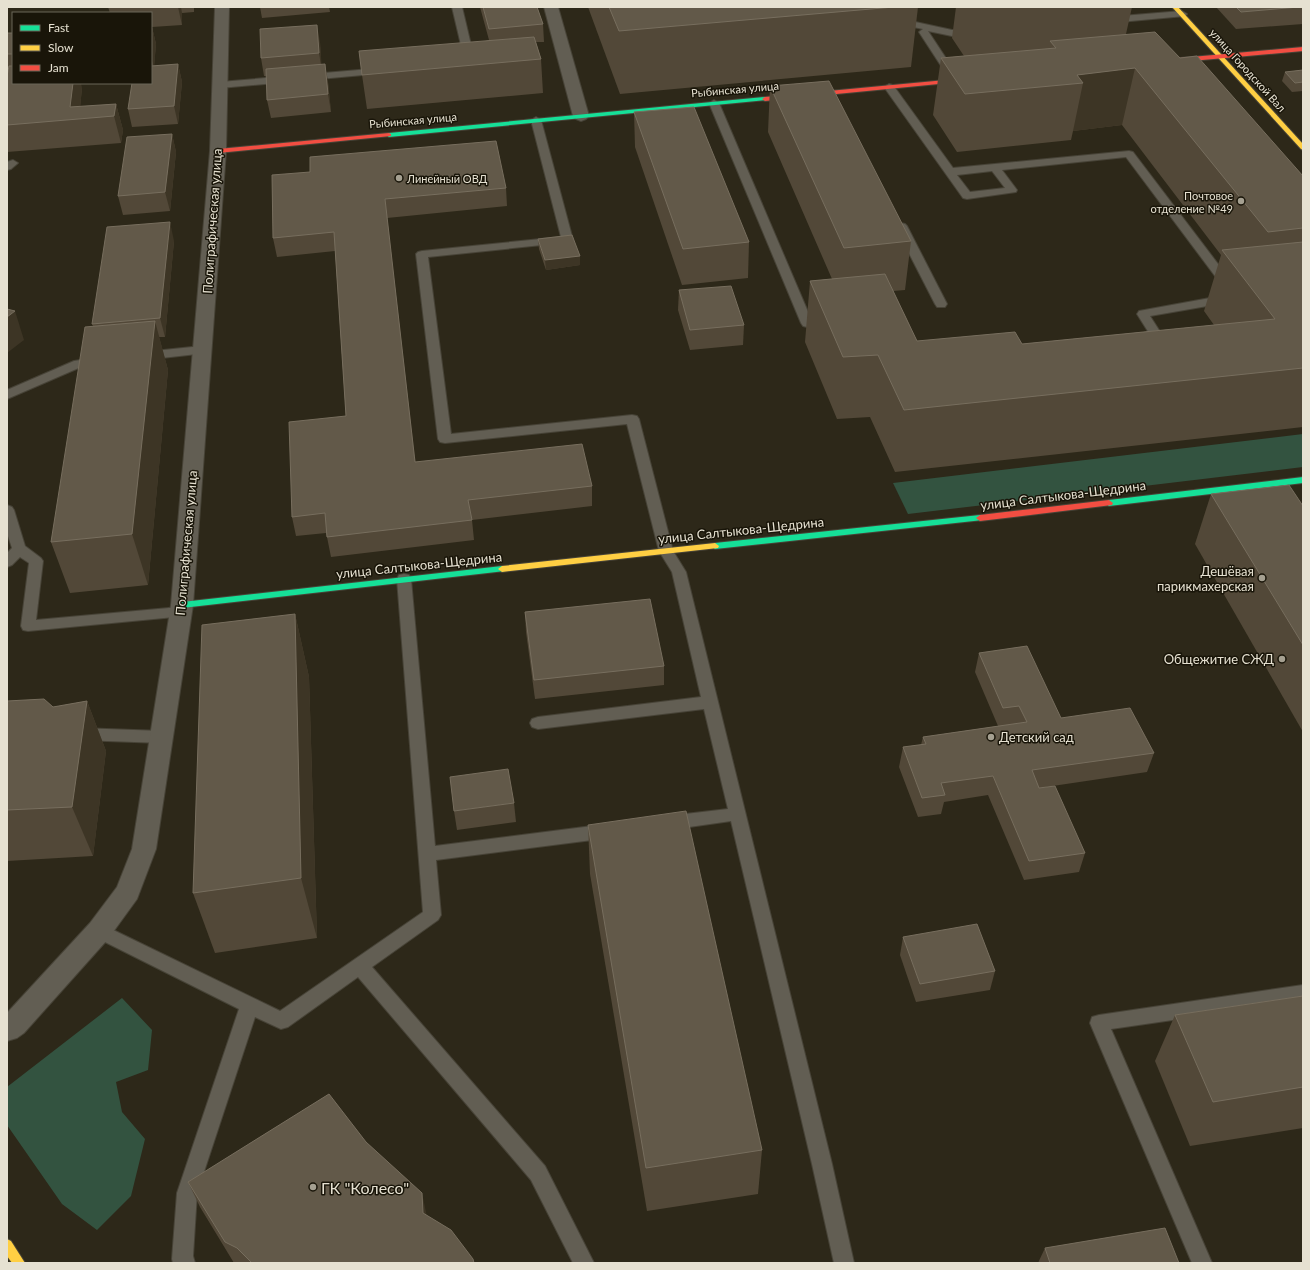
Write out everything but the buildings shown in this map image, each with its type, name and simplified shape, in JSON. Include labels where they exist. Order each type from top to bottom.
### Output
[{"type":"street","name":"Полиграфическая улица","points":[[7,1029],[14,1024],[99,931],[128,892],[144,849],[181,608],[218,151],[222,7]]},
{"type":"street","points":[[552,7],[581,116]]},
{"type":"street","name":"улица Городской Вал","points":[[1179,11],[1303,148]]},
{"type":"street","points":[[1163,61],[1303,48]]},
{"type":"street","name":"Рыбинская улица","points":[[218,151],[979,78]]},
{"type":"street","name":"улица Салтыкова-Щедрина","points":[[181,608],[404,579],[909,526],[1303,480]]},
{"type":"street","points":[[7,1245],[19,1263]]},
{"type":"lane","points":[[457,7],[470,64],[463,65]]},
{"type":"lane","points":[[1102,21],[1179,11]]},
{"type":"lane","points":[[884,22],[899,21],[952,33],[984,30]]},
{"type":"lane","points":[[924,32],[956,81]]},
{"type":"lane","points":[[220,85],[392,71]]},
{"type":"lane","points":[[889,87],[967,196],[1012,190],[995,168]]},
{"type":"lane","points":[[832,92],[838,104]]},
{"type":"lane","points":[[714,103],[807,323],[837,321]]},
{"type":"lane","points":[[536,120],[567,240],[422,254],[445,439],[632,419],[666,551],[679,572],[820,1157],[844,1263]]},
{"type":"lane","points":[[950,172],[1129,154],[1234,293],[1213,301],[1143,314],[1171,358]]},
{"type":"lane","points":[[895,214],[941,304]]},
{"type":"lane","points":[[132,358],[202,350]]},
{"type":"lane","points":[[7,395],[78,364],[109,360]]},
{"type":"lane","points":[[1264,484],[1272,497]]},
{"type":"lane","points":[[7,510],[19,549],[36,561],[28,626],[181,608]]},
{"type":"lane","points":[[7,562],[19,549]]},
{"type":"lane","points":[[99,931],[281,1021],[432,915],[404,579]]},
{"type":"lane","points":[[538,723],[710,702]]},
{"type":"lane","points":[[61,734],[162,737]]},
{"type":"lane","points":[[652,825],[737,814]]},
{"type":"lane","points":[[427,854],[621,829]]},
{"type":"lane","points":[[360,966],[538,1173],[584,1263]]},
{"type":"lane","points":[[1202,1263],[1099,1023],[1303,993]]},
{"type":"lane","points":[[185,1263],[182,1259],[187,1193],[249,1006]]},
{"type":"green space","points":[[1303,434],[1303,467],[908,514],[893,483]]},
{"type":"green space","points":[[122,998],[152,1030],[148,1070],[116,1082],[122,1112],[145,1139],[131,1196],[97,1230],[62,1204],[7,1125],[7,1087]]},
{"type":"traffic: fast","points":[[389,135],[765,99]]},
{"type":"traffic: fast","points":[[1109,503],[1303,480]]},
{"type":"traffic: fast","points":[[715,546],[980,518]]},
{"type":"traffic: fast","points":[[182,605],[502,569]]},
{"type":"traffic: slow","points":[[1175,7],[1303,148]]},
{"type":"traffic: slow","points":[[502,569],[715,546]]},
{"type":"traffic: slow","points":[[7,1245],[19,1263]]},
{"type":"traffic: jam","points":[[1169,61],[1303,49]]},
{"type":"traffic: jam","points":[[765,99],[967,80]]},
{"type":"traffic: jam","points":[[218,151],[389,135]]},
{"type":"traffic: jam","points":[[980,518],[1109,503]]},
{"type":"place","name":"Линейный ОВД","points":[[399,178]]},
{"type":"place","name":"Почтовое отделение №49","points":[[1241,201]]},
{"type":"place","name":"Дешёвая парикмахерская","points":[[1262,578]]},
{"type":"place","name":"Общежитие СЖД","points":[[1282,659]]},
{"type":"place","name":"Детский сад","points":[[991,737]]},
{"type":"place","name":"ГК \"Колесо\"","points":[[313,1187]]}]
